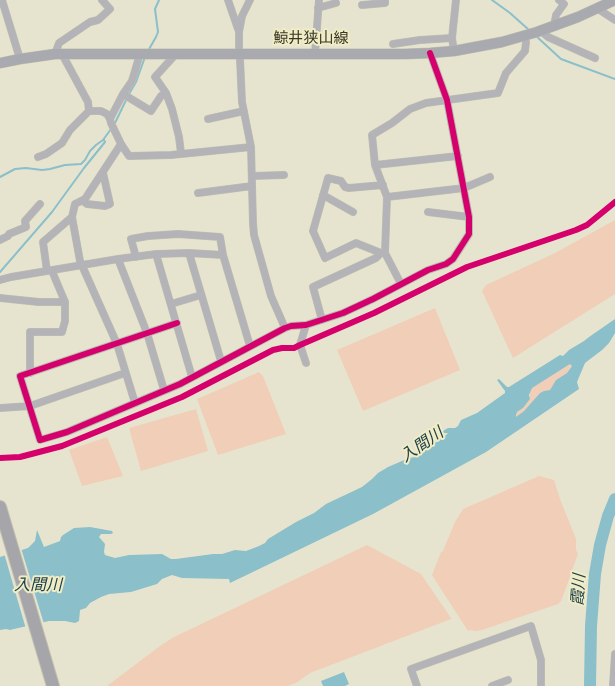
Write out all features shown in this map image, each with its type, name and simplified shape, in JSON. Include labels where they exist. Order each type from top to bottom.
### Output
[{"type":"highway","points":[[0,507],[52,686]]},
{"type":"main road","name":"鯨井狭山線","points":[[0,63],[59,54],[239,55],[430,53],[454,51],[502,42],[532,33],[554,26],[615,0]]},
{"type":"street","points":[[2,0],[20,59]]},
{"type":"street","points":[[89,111],[88,102],[59,54],[59,43],[90,22],[98,20],[110,9],[102,0]]},
{"type":"street","points":[[228,0],[239,32]]},
{"type":"street","points":[[250,0],[242,16],[239,32],[239,55],[242,102],[251,147],[254,235],[271,296],[285,328]]},
{"type":"street","points":[[362,5],[384,2],[385,0]]},
{"type":"street","points":[[454,51],[452,38],[456,0]]},
{"type":"street","points":[[554,26],[556,15],[564,2]]},
{"type":"street","points":[[316,54],[318,4],[336,4]]},
{"type":"street","points":[[598,8],[615,20]]},
{"type":"street","points":[[401,284],[383,253],[387,197],[375,165],[372,135],[410,109],[426,103],[498,93],[506,73],[525,51],[526,42],[532,33],[548,37],[595,58]]},
{"type":"street","points":[[393,44],[452,38]]},
{"type":"street","points":[[177,323],[20,376],[40,440],[67,432],[180,384],[285,328],[306,325],[343,313],[428,270],[446,264],[452,259],[469,234],[469,217],[448,100],[430,53]]},
{"type":"street","points":[[110,121],[123,94],[132,81],[144,54]]},
{"type":"street","points":[[175,55],[155,77],[166,93],[172,109],[181,153]]},
{"type":"street","points":[[123,94],[151,111],[161,96],[166,93]]},
{"type":"street","points":[[38,157],[62,143],[70,130],[89,111],[101,111],[107,114],[121,144],[129,156],[251,147]]},
{"type":"street","points":[[208,120],[244,111]]},
{"type":"street","points":[[121,144],[103,174],[82,201],[75,204],[72,217],[81,265],[117,344],[135,403]]},
{"type":"street","points":[[375,165],[458,156]]},
{"type":"street","points":[[82,201],[88,204],[105,206],[110,204],[103,174]]},
{"type":"street","points":[[252,176],[284,175]]},
{"type":"street","points":[[387,197],[464,188],[490,177]]},
{"type":"street","points":[[383,186],[349,188],[345,187],[341,181],[328,178],[313,231],[325,258],[356,243],[383,253]]},
{"type":"street","points":[[198,193],[252,186]]},
{"type":"street","points":[[323,195],[353,212]]},
{"type":"street","points":[[0,240],[26,227],[26,221],[40,204]]},
{"type":"street","points":[[428,212],[469,217]]},
{"type":"street","points":[[30,373],[30,332],[62,332],[64,321],[65,302],[50,271],[43,242],[72,217]]},
{"type":"street","points":[[136,257],[131,239],[178,234],[220,237],[223,255],[250,346]]},
{"type":"street","points":[[189,253],[221,361]]},
{"type":"street","points":[[322,320],[313,287],[383,253]]},
{"type":"street","points":[[0,280],[156,254],[223,255]]},
{"type":"street","points":[[156,254],[192,377]]},
{"type":"street","points":[[118,259],[147,333],[164,390]]},
{"type":"street","points":[[171,304],[201,295]]},
{"type":"street","points":[[0,298],[39,302],[65,302]]},
{"type":"street","points":[[306,325],[300,346],[306,363]]},
{"type":"street","points":[[0,408],[30,406],[125,373]]},
{"type":"street","points":[[417,686],[412,669],[531,626],[541,660],[541,686]]},
{"type":"street","points":[[613,686],[615,654]]},
{"type":"street","points":[[492,686],[508,680]]},
{"type":"shaded area","points":[[615,220],[615,294],[513,358],[482,291],[486,285],[555,253]]},
{"type":"shaded area","points":[[435,308],[460,370],[363,411],[337,350]]},
{"type":"shaded area","points":[[570,364],[572,365],[567,373],[556,380],[550,390],[540,393],[516,418],[517,412],[530,399],[530,389]]},
{"type":"shaded area","points":[[259,372],[263,376],[286,434],[218,455],[197,399]]},
{"type":"shaded area","points":[[196,409],[208,451],[141,471],[129,428]]},
{"type":"shaded area","points":[[107,437],[123,476],[82,486],[69,450]]},
{"type":"shaded area","points":[[539,476],[554,480],[576,539],[578,554],[561,601],[558,604],[482,630],[468,631],[432,575],[441,552],[463,509]]},
{"type":"shaded area","points":[[367,545],[421,574],[451,619],[310,673],[296,683],[287,686],[107,686],[174,637]]},
{"type":"water","name":"入間川","points":[[615,319],[615,333],[609,343],[585,363],[577,382],[579,389],[486,452],[373,514],[230,583],[229,579],[182,578],[172,575],[162,579],[157,584],[131,592],[109,594],[101,597],[80,610],[79,621],[75,623],[49,621],[10,630],[0,630],[0,557],[28,548],[35,541],[37,530],[44,547],[60,541],[63,535],[74,528],[90,527],[112,531],[113,533],[111,534],[101,534],[99,537],[105,544],[105,555],[115,558],[129,555],[162,554],[171,559],[176,559],[222,554],[235,550],[246,551],[265,543],[268,539],[314,513],[326,504],[362,487],[388,467],[416,457],[448,433],[443,433],[443,431],[448,428],[455,428],[461,420],[477,413],[505,393],[497,380],[499,379],[509,387],[560,355],[563,356]],"holes":[[[570,364],[572,366],[567,373],[556,380],[550,390],[540,393],[516,417],[517,412],[530,399],[529,395],[532,388]]]},
{"type":"water","points":[[344,672],[349,684],[345,686],[323,686],[321,681]]},
{"type":"pier","points":[[21,548],[44,624],[26,629],[4,553]]},
{"type":"waterway","points":[[148,51],[158,32],[155,9],[159,0]]},
{"type":"waterway","points":[[492,0],[529,30]]},
{"type":"waterway","points":[[536,36],[561,59],[615,79]]},
{"type":"waterway","points":[[129,94],[136,82],[145,57]]},
{"type":"waterway","points":[[115,123],[127,98]]},
{"type":"waterway","points":[[0,177],[15,169],[42,170],[81,164],[90,151],[103,140],[111,129]]},
{"type":"waterway","points":[[0,272],[52,212],[105,142],[104,140]]},
{"type":"waterway","name":"霞川","points":[[590,686],[591,626],[595,574],[600,545],[615,499]]},
{"type":"cycle path","points":[[177,323],[20,376],[40,440],[67,432],[180,384],[285,328],[306,325],[343,313],[453,259],[469,234],[469,217],[447,100],[430,53]]},
{"type":"cycle path","points":[[0,458],[20,457],[62,446],[182,397],[273,350],[294,348],[374,313],[467,267],[576,230],[587,225],[615,202]]}]
